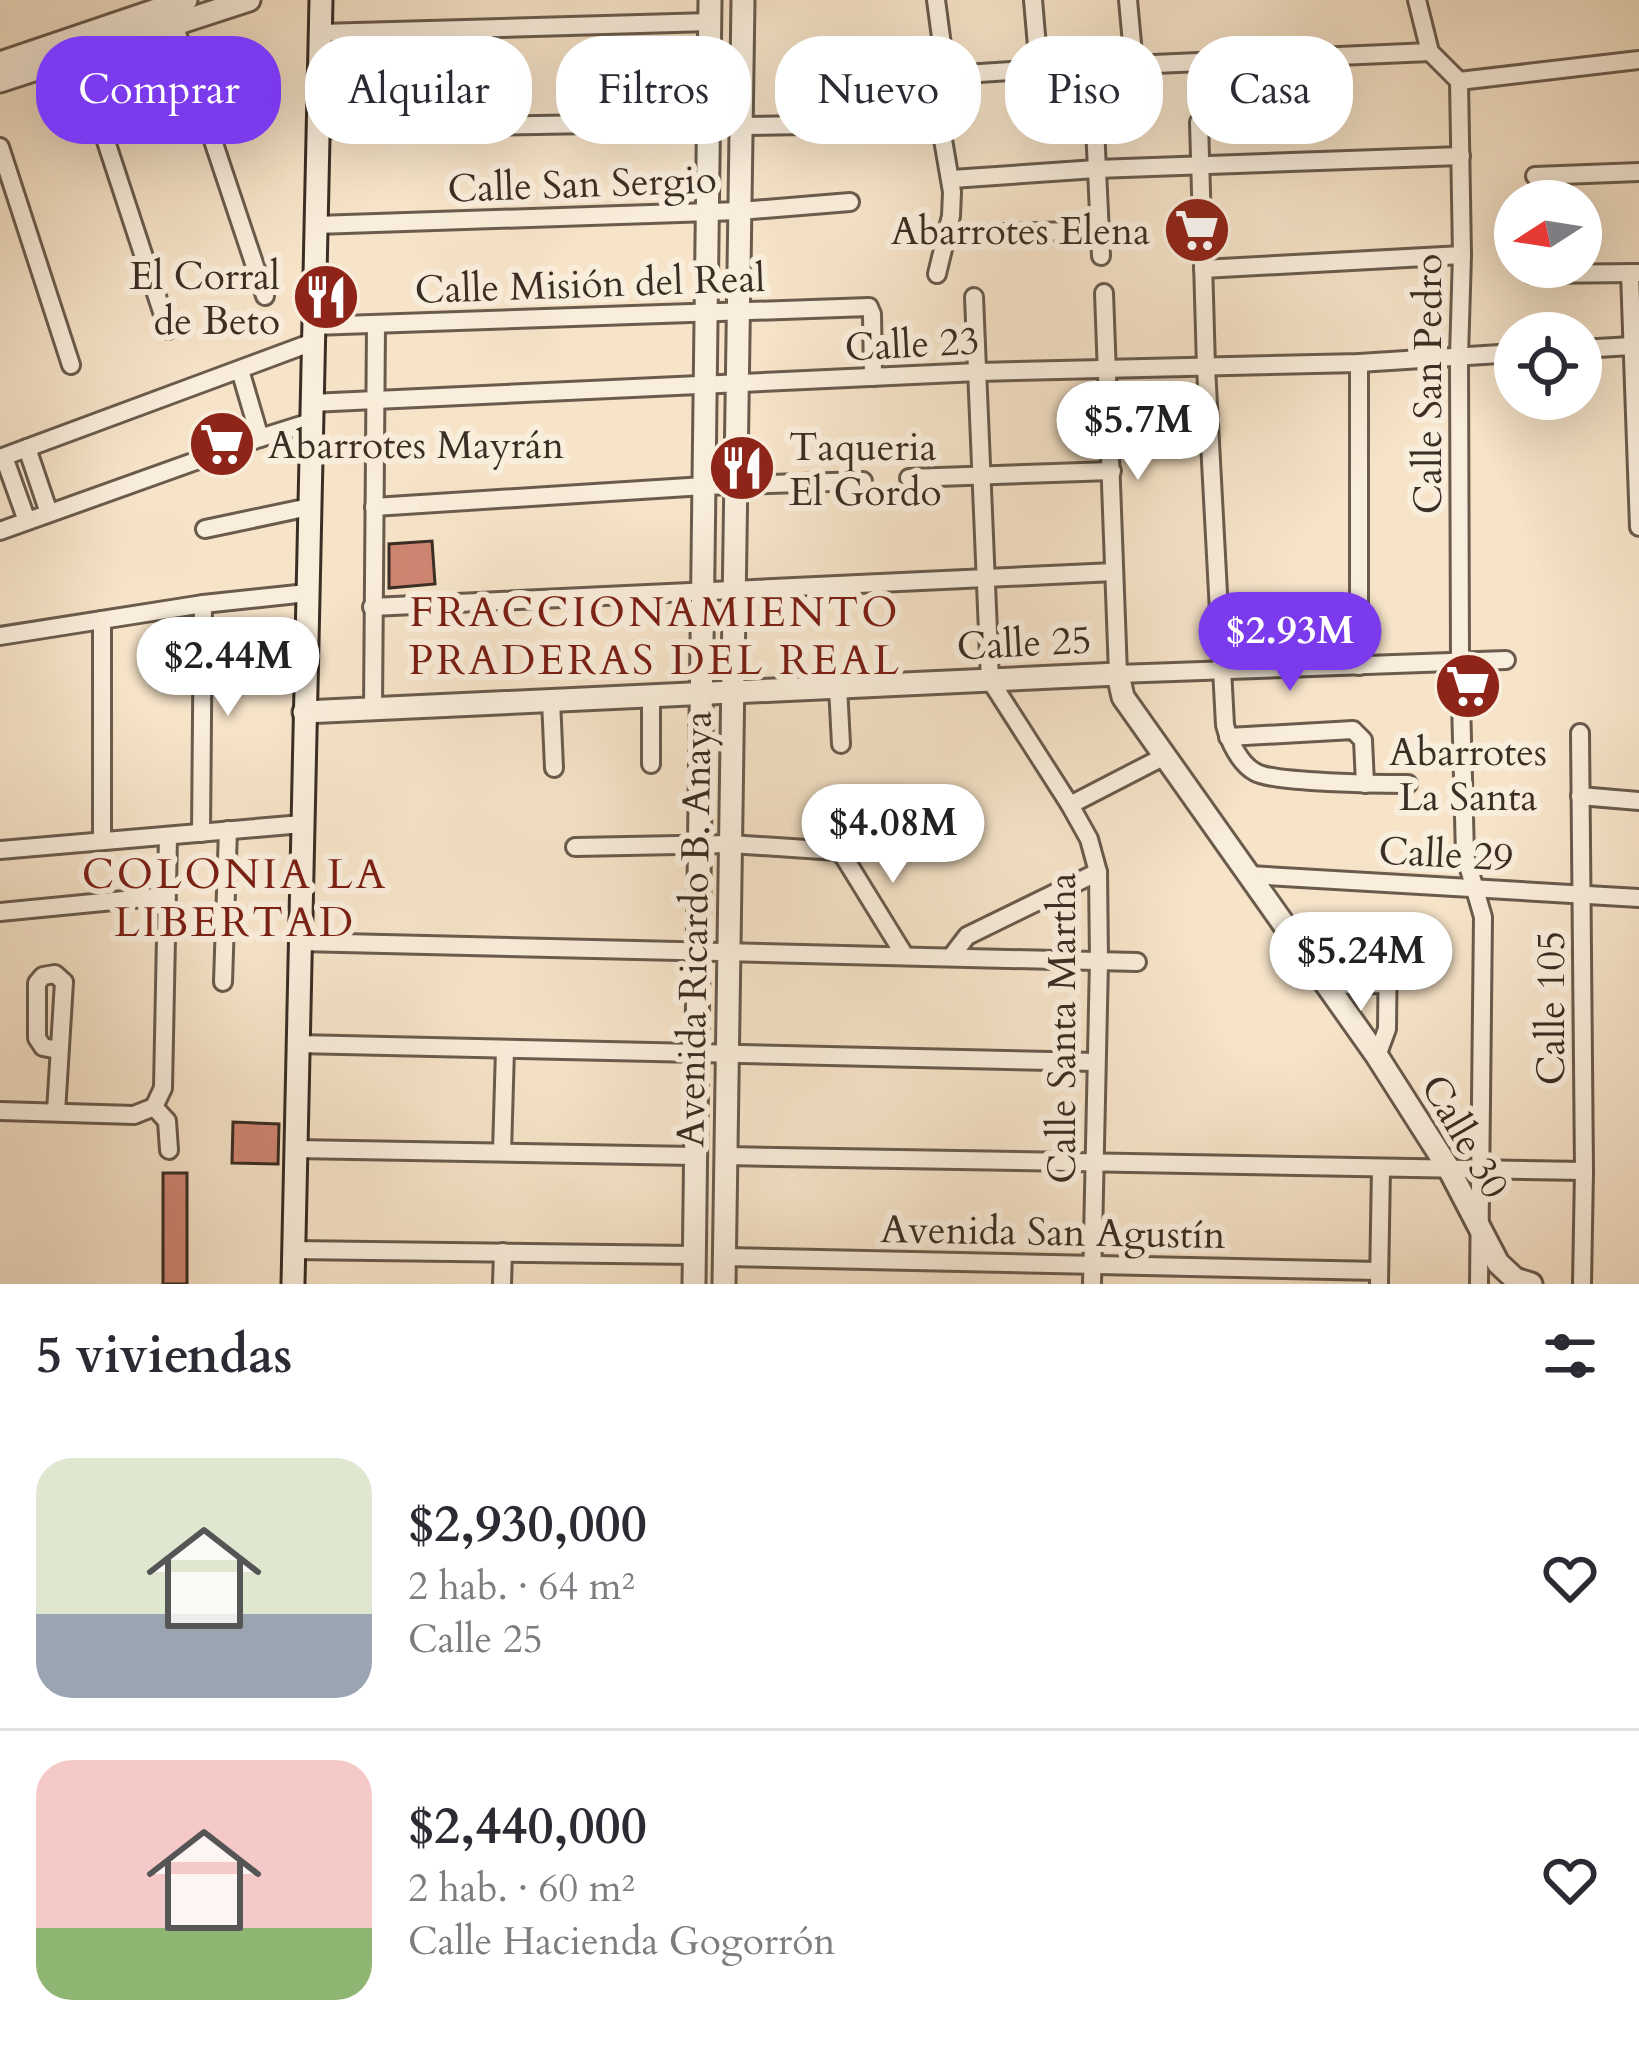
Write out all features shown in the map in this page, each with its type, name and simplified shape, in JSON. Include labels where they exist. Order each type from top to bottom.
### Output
[{"type":"street","points":[[113,36],[186,0]]},
{"type":"street","points":[[0,63],[122,31],[174,24],[249,0]]},
{"type":"street","points":[[320,36],[321,0]]},
{"type":"street","name":"Avenida Ricardo B. Anaya","points":[[742,36],[743,0]]},
{"type":"street","points":[[936,0],[941,36]]},
{"type":"street","points":[[1033,0],[1036,36]]},
{"type":"street","points":[[1128,0],[1131,36]]},
{"type":"street","points":[[1417,0],[1430,52],[1459,81],[1639,60]]},
{"type":"street","points":[[320,33],[484,28],[710,11]]},
{"type":"street","points":[[174,24],[265,296]]},
{"type":"street","points":[[484,28],[484,36]]},
{"type":"street","points":[[1163,64],[1430,52]]},
{"type":"street","points":[[0,81],[36,69]]},
{"type":"street","name":"Calle San Pedro","points":[[1459,81],[1465,855],[1483,916],[1479,1284]]},
{"type":"street","points":[[107,144],[168,330]]},
{"type":"street","points":[[293,1284],[318,144]]},
{"type":"street","name":"Avenida Ricardo B. Anaya","points":[[694,1284],[709,144]]},
{"type":"street","name":"Avenida Ricardo B. Anaya","points":[[724,1284],[741,144]]},
{"type":"street","points":[[937,274],[951,216],[952,179],[943,144]]},
{"type":"street","points":[[1096,144],[1101,256]]},
{"type":"street","points":[[1199,144],[1206,367],[1228,737],[1245,764],[1261,776],[1408,784]]},
{"type":"street","points":[[0,147],[71,365]]},
{"type":"street","points":[[952,179],[1462,156]]},
{"type":"street","points":[[1535,176],[1639,172]]},
{"type":"street","name":"Calle San Sergio","points":[[316,226],[740,211],[850,202]]},
{"type":"street","points":[[947,235],[1100,230]]},
{"type":"street","points":[[1203,269],[1462,255]]},
{"type":"street","points":[[1602,273],[1634,273],[1631,346],[1639,527]]},
{"type":"street","name":"Calle 30","points":[[1104,293],[1118,674],[1123,697],[1377,1056],[1449,1169],[1506,1274],[1531,1284]]},
{"type":"street","name":"Calle Santa Martha","points":[[974,297],[990,680],[1089,838],[1098,872],[1092,1284]]},
{"type":"street","name":"Calle Misión del Real","points":[[2,457],[240,370],[313,334],[376,324],[869,307],[873,377]]},
{"type":"street","points":[[373,709],[376,324]]},
{"type":"street","points":[[1602,348],[1631,346]]},
{"type":"street","name":"Calle 23","points":[[0,531],[260,438],[311,413],[375,400],[1494,354]]},
{"type":"street","points":[[1359,363],[1359,666]]},
{"type":"street","points":[[240,370],[260,438]]},
{"type":"street","points":[[27,448],[49,513]]},
{"type":"street","points":[[2,457],[27,521]]},
{"type":"street","points":[[909,478],[1112,471]]},
{"type":"street","points":[[374,507],[736,484],[863,481]]},
{"type":"street","points":[[205,529],[309,507]]},
{"type":"street","points":[[372,607],[1114,572]]},
{"type":"street","points":[[0,635],[307,593]]},
{"type":"street","points":[[201,833],[202,604]]},
{"type":"street","points":[[102,620],[102,842]]},
{"type":"street","name":"Calle 25","points":[[304,712],[1507,659]]},
{"type":"street","points":[[838,687],[842,744]]},
{"type":"street","points":[[651,696],[651,764]]},
{"type":"street","points":[[551,700],[554,768]]},
{"type":"street","points":[[1228,737],[1353,730],[1364,740],[1364,784]]},
{"type":"street","name":"Calle 105","points":[[1580,733],[1582,1284]]},
{"type":"street","points":[[1070,805],[1165,756]]},
{"type":"street","points":[[1580,796],[1639,801]]},
{"type":"street","points":[[0,850],[302,824]]},
{"type":"street","points":[[223,982],[228,830]]},
{"type":"street","points":[[0,1111],[134,1115],[160,1100],[168,836]]},
{"type":"street","points":[[575,847],[730,844],[837,850],[904,956]]},
{"type":"street","points":[[951,957],[967,936],[1098,872]]},
{"type":"street","name":"Calle 29","points":[[1250,875],[1639,898]]},
{"type":"street","points":[[0,912],[165,896]]},
{"type":"street","points":[[1377,1056],[1387,1029],[1388,941]]},
{"type":"street","points":[[300,942],[1137,962]]},
{"type":"street","points":[[1327,985],[1388,984]]},
{"type":"street","points":[[298,1044],[1096,1062]]},
{"type":"street","points":[[502,1152],[505,1049]]},
{"type":"street","points":[[56,1112],[58,1050]]},
{"type":"street","points":[[154,1107],[167,1121],[170,1150]]},
{"type":"street","points":[[296,1149],[695,1156]]},
{"type":"street","points":[[726,1156],[1584,1171]]},
{"type":"street","points":[[1379,1278],[1381,1168]]},
{"type":"street","points":[[293,1250],[694,1255]]},
{"type":"street","points":[[502,1252],[502,1284]]},
{"type":"street","name":"Avenida San Agustín","points":[[724,1257],[1092,1264],[1379,1278]]},
{"type":"building","points":[[432,541],[435,584],[389,588],[389,544]]},
{"type":"building","points":[[233,1122],[279,1124],[278,1164],[232,1163]]},
{"type":"building","points":[[163,1173],[187,1173],[187,1284],[163,1284]]},
{"type":"place","name":"Abarrotes Elena","points":[[1197,230]]},
{"type":"place","name":"El Corral de Beto","points":[[326,297]]},
{"type":"place","name":"Abarrotes Mayrán","points":[[222,444]]},
{"type":"place","name":"Taqueria El Gordo","points":[[742,468]]},
{"type":"place","name":"Abarrotes La Santa","points":[[1468,686]]},
{"type":"district","name":"FRACCIONAMIENTO PRADERAS DEL REAL","points":[[655,635]]},
{"type":"district","name":"COLONIA LA LIBERTAD","points":[[235,897]]}]
